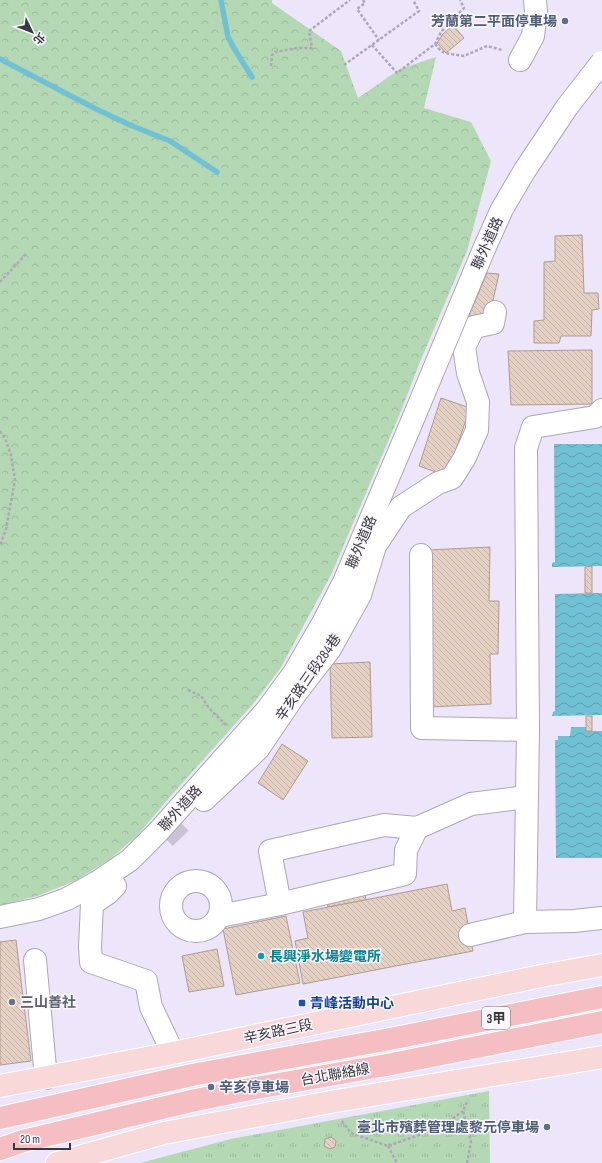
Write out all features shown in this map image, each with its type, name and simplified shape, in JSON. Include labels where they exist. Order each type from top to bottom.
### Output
[{"type":"highway","name":"台北聯絡線","points":[[0,1118],[192,1075],[390,1039],[602,997]]},
{"type":"highway","name":"台北聯絡線","points":[[0,1149],[23,1141],[191,1100],[392,1064],[602,1022]]},
{"type":"main road","name":"辛亥路三段","points":[[0,1086],[173,1053],[541,976],[602,965]]},
{"type":"main road","points":[[57,1163],[164,1133],[336,1101],[602,1057]]},
{"type":"street","points":[[520,60],[533,36],[536,12],[535,0]]},
{"type":"street","name":"聯外道路","points":[[0,917],[40,908],[67,898],[96,884],[130,860],[158,832],[267,710],[294,673],[323,623],[344,582],[417,404],[502,209],[567,107],[602,62]]},
{"type":"street","points":[[433,363],[464,347],[474,326],[493,323],[495,312]]},
{"type":"street","points":[[417,404],[448,328]]},
{"type":"street","name":"辛亥路三段284巷","points":[[189,815],[258,749],[296,693],[330,649],[360,595],[375,546],[401,507],[438,483],[452,478],[464,459],[477,430],[478,402],[468,373],[464,347]]},
{"type":"street","points":[[525,922],[528,730],[526,448],[533,427],[595,417],[602,410]]},
{"type":"street","points":[[421,555],[422,728],[528,730]]},
{"type":"street","points":[[280,904],[270,851],[384,825],[417,828],[471,804],[527,797]]},
{"type":"street","points":[[220,916],[280,904],[405,874],[406,850],[417,828]]},
{"type":"street","points":[[115,886],[92,904],[90,947],[91,962],[146,981],[151,1007],[173,1053]]},
{"type":"street","points":[[470,935],[525,922],[574,921],[602,918]]},
{"type":"street","points":[[35,960],[46,1078]]},
{"type":"path","points":[[270,66],[272,54],[274,52],[297,48],[312,48],[309,31],[350,0]]},
{"type":"path","points":[[363,0],[365,3],[357,9],[379,40]]},
{"type":"path","points":[[344,65],[419,11],[413,0]]},
{"type":"path","points":[[372,45],[397,73],[435,44],[441,32],[464,8],[460,0]]},
{"type":"path","points":[[435,44],[445,53],[464,56],[487,46],[499,49],[520,60]]},
{"type":"path","points":[[0,282],[26,254]]},
{"type":"path","points":[[0,431],[5,438],[11,455],[14,480],[6,529],[0,546]]},
{"type":"path","points":[[188,690],[201,696],[219,720],[242,738]]},
{"type":"path","points":[[467,1163],[471,1142],[463,1112],[468,1097]]},
{"type":"path","points":[[342,1120],[351,1133],[388,1146],[441,1127],[463,1112]]},
{"type":"path","points":[[388,1146],[397,1163]]},
{"type":"green space","points":[[0,0],[272,0],[272,3],[341,51],[358,98],[400,69],[436,57],[424,108],[471,122],[491,161],[467,251],[401,411],[331,575],[280,669],[253,704],[137,836],[110,859],[77,880],[40,895],[0,906]]},
{"type":"green space","points":[[489,1091],[490,1163],[140,1163],[231,1139]]},
{"type":"water","points":[[554,444],[602,444],[602,566],[552,567],[552,563],[555,562]]},
{"type":"water","points":[[602,593],[602,715],[552,716],[553,712],[555,711],[555,594]]},
{"type":"water","points":[[571,727],[586,727],[587,731],[602,731],[602,858],[556,858],[555,740],[558,740],[558,736],[570,736]]},
{"type":"building","points":[[453,25],[464,38],[446,53],[437,43],[443,34]]},
{"type":"building","points":[[582,235],[584,293],[598,293],[599,309],[592,310],[591,336],[561,336],[559,343],[534,343],[534,321],[544,320],[544,262],[555,261],[555,236]]},
{"type":"building","points":[[487,273],[499,274],[488,322],[468,318]]},
{"type":"building","points":[[592,350],[592,404],[511,405],[508,351]]},
{"type":"building","points":[[441,398],[470,408],[447,476],[419,466]]},
{"type":"building","points":[[490,547],[489,601],[499,601],[498,654],[490,654],[491,704],[431,707],[428,550]]},
{"type":"building","points":[[592,566],[592,593],[585,593],[585,567]]},
{"type":"building","points":[[370,662],[372,737],[332,738],[330,664]]},
{"type":"building","points":[[586,716],[592,716],[592,731],[586,731]]},
{"type":"building","points":[[282,744],[308,761],[283,800],[258,783]]},
{"type":"building","points":[[362,876],[366,900],[328,907],[323,883]]},
{"type":"building","points":[[447,884],[452,911],[465,908],[473,951],[303,984],[295,941],[308,938],[303,912]]},
{"type":"building","name":"長興淨水場變電所","points":[[286,916],[300,983],[236,995],[223,929]]},
{"type":"building","name":"三山善社","points":[[16,940],[31,1061],[0,1065],[0,942]]},
{"type":"building","points":[[217,949],[224,986],[189,992],[182,956]]},
{"type":"building","points":[[331,1137],[336,1141],[335,1147],[330,1149],[324,1146],[325,1139]]},
{"type":"waterway","points":[[221,0],[228,37],[252,77]]},
{"type":"waterway","points":[[0,59],[96,109],[170,141],[217,172]]},
{"type":"tunnel","points":[[165,838],[189,815]]},
{"type":"place","name":"芳蘭第二平面停車場","points":[[565,21]]},
{"type":"place","name":"長興淨水場變電所","points":[[261,956]]},
{"type":"place","name":"三山善社","points":[[12,1002]]},
{"type":"place","name":"青峰活動中心","points":[[302,1003]]},
{"type":"place","name":"辛亥停車場","points":[[211,1087]]},
{"type":"place","name":"臺北市殯葬管理處黎元停車場","points":[[547,1127]]}]
